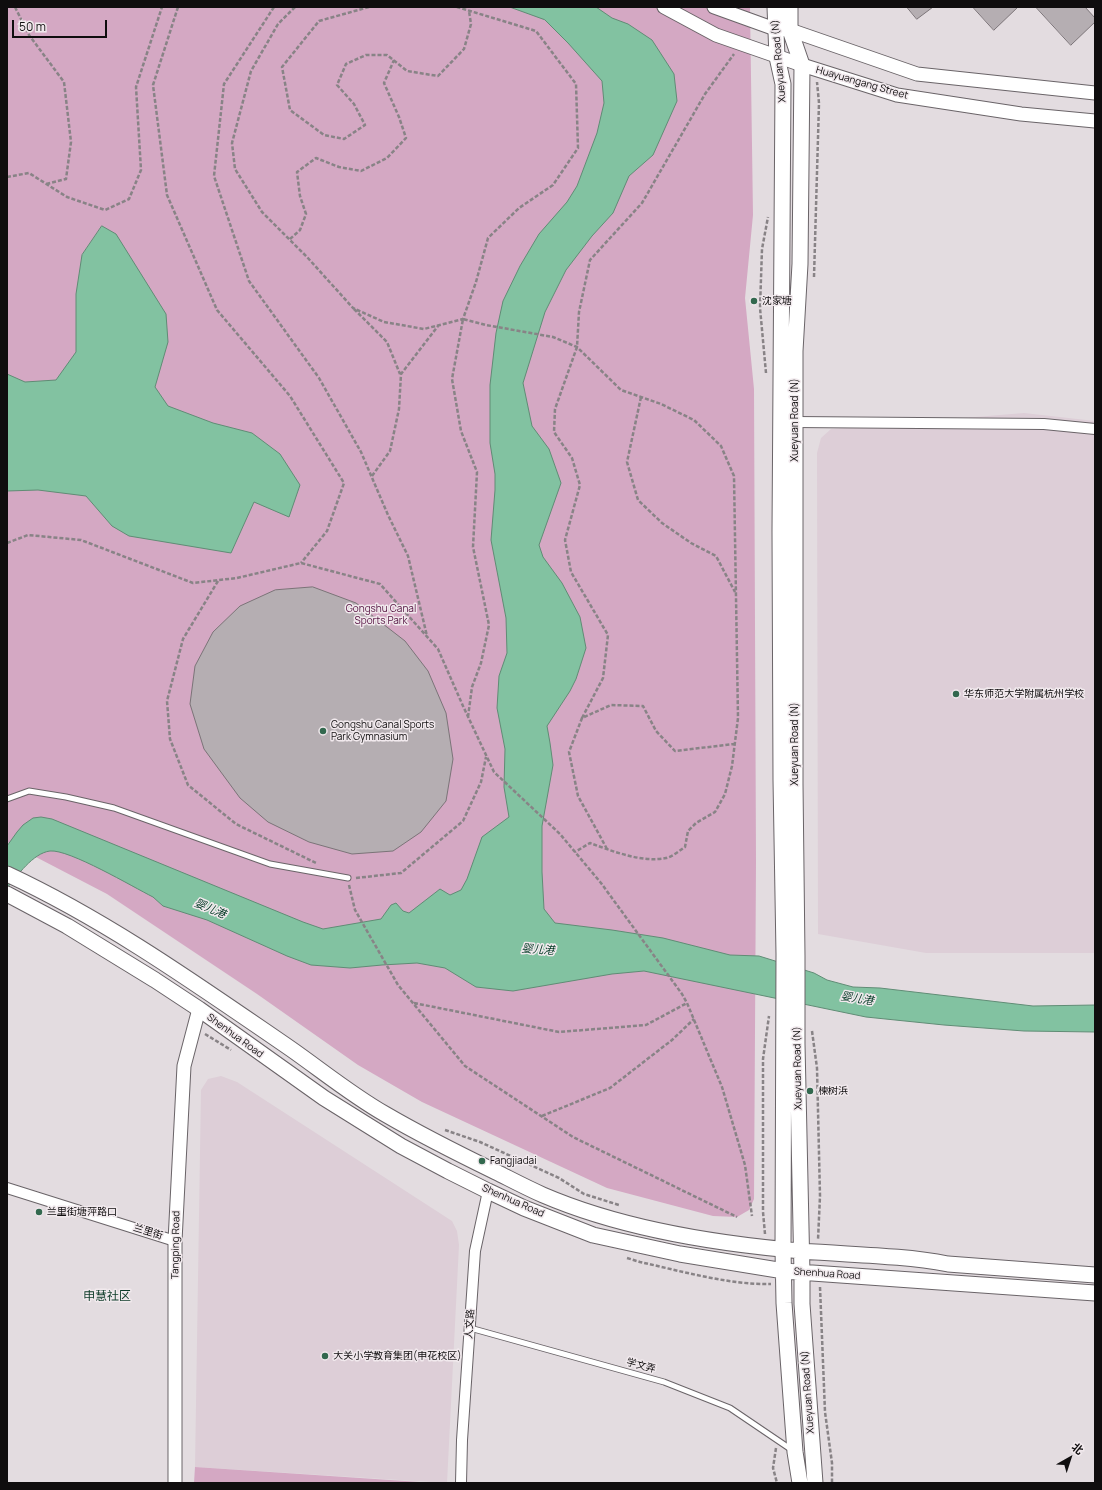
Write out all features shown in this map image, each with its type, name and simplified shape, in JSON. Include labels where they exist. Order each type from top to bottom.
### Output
[{"type":"main road","name":"Xueyuan Road (N)","points":[[775,7],[782,29],[802,66],[800,264],[795,351],[795,784],[791,954],[783,1009],[784,1278],[794,1452],[800,1483]]},
{"type":"main road","name":"Xueyuan Road (N)","points":[[790,7],[782,29],[777,57],[783,84],[780,546],[781,773],[797,1044],[802,1304],[815,1483]]},
{"type":"main road","name":"Shenhua Road","points":[[7,874],[60,900],[161,960],[383,1113],[458,1154],[543,1195],[582,1209],[624,1221],[720,1241],[783,1249],[926,1260],[948,1264],[1095,1275]]},
{"type":"main road","name":"Shenhua Road","points":[[8,895],[67,926],[122,959],[199,1009],[324,1098],[364,1123],[435,1164],[488,1191],[524,1208],[594,1235],[784,1278],[802,1273],[1095,1293]]},
{"type":"street","name":"Huayuangang Street","points":[[664,7],[716,35],[802,66],[897,95],[1021,114],[1095,121]]},
{"type":"street","points":[[714,7],[917,74],[1095,93]]},
{"type":"street","points":[[795,422],[1044,424],[1095,429]]},
{"type":"street","name":"Tangping Road","points":[[175,1483],[175,1240],[184,1066],[199,1009]]},
{"type":"street","name":"兰里街","points":[[7,1188],[175,1240]]},
{"type":"street","name":"人文路","points":[[461,1483],[462,1440],[475,1251],[488,1191]]},
{"type":"lane","points":[[7,799],[29,791],[100,804],[270,864],[348,878]]},
{"type":"lane","name":"学文弄","points":[[470,1328],[664,1382],[730,1408],[794,1452]]},
{"type":"path","points":[[15,7],[29,35],[64,82],[71,142],[66,178],[46,184]]},
{"type":"path","points":[[7,176],[29,173],[67,197],[105,210],[129,199],[141,170],[136,87],[162,7]]},
{"type":"path","points":[[178,7],[153,85],[167,195],[217,310],[290,396],[344,483],[327,531],[301,563]]},
{"type":"path","points":[[274,7],[224,84],[214,176],[249,281],[319,378],[361,452],[408,556],[427,636]]},
{"type":"path","points":[[295,7],[278,24],[251,71],[232,143],[235,169],[262,212],[290,239],[353,308],[387,342],[401,374],[399,409],[390,450],[371,476]]},
{"type":"path","points":[[369,7],[319,21],[282,67],[290,110],[324,135],[344,139],[365,126],[354,104],[338,84],[346,64],[366,56],[387,55],[407,71],[438,76],[464,50],[471,24],[469,11]]},
{"type":"path","points":[[457,7],[536,31],[576,84],[578,148],[553,185],[519,208],[488,238],[476,282],[463,319],[452,379],[461,431],[477,472],[473,547],[489,625],[481,664],[472,687],[468,716]]},
{"type":"path","points":[[608,849],[578,796],[569,752],[582,718],[603,678],[608,635],[571,572],[565,540],[580,485],[572,458],[554,432],[555,408],[577,347],[579,312],[590,260],[642,203],[705,94],[741,44]]},
{"type":"path","points":[[290,239],[300,230],[306,214],[300,196],[297,172],[316,158],[340,167],[361,171],[387,158],[406,138],[384,82],[394,60]]},
{"type":"path","points":[[353,308],[384,322],[424,329],[463,319],[486,325],[553,337],[577,347],[621,390],[661,404],[694,420],[721,446],[734,476],[738,718],[732,766],[725,794],[715,812],[696,823],[688,831],[684,847],[667,858],[645,859],[590,843],[575,852]]},
{"type":"path","points":[[401,374],[438,326]]},
{"type":"path","points":[[641,397],[627,462],[638,500],[662,523],[691,543],[716,556],[736,592]]},
{"type":"path","points":[[7,543],[28,535],[81,540],[193,583],[237,578],[301,563],[380,584],[438,649],[494,772],[560,834],[601,883],[682,994],[722,1087],[745,1165],[752,1216]]},
{"type":"path","points":[[218,580],[182,639],[167,701],[170,739],[188,785],[236,824],[320,865]]},
{"type":"path","points":[[582,718],[611,705],[643,706],[656,731],[675,751],[734,744]]},
{"type":"path","points":[[487,756],[480,782],[463,821],[401,873],[348,878],[355,910],[398,985],[465,1066],[573,1137],[737,1217]]},
{"type":"path","points":[[413,1002],[559,1032],[646,1025],[687,1003]]},
{"type":"path","points":[[542,1117],[610,1088],[672,1040],[694,1019]]},
{"type":"path","points":[[194,1027],[234,1051]]},
{"type":"path","points":[[438,1127],[480,1142],[559,1178],[584,1194],[624,1207]]},
{"type":"path","points":[[620,1256],[640,1262],[758,1285],[784,1278]]},
{"type":"shaded area","name":"华东师范大学附属杭州学校","points":[[1024,413],[1095,421],[1095,953],[926,953],[818,934],[817,453],[821,438],[831,429]]},
{"type":"shaded area","name":"大关小学教育集团(申花校区)","points":[[221,1076],[237,1082],[452,1221],[457,1231],[459,1245],[447,1483],[195,1467],[201,1090],[208,1079]]},
{"type":"green space","name":"Gongshu Canal Sports Park","points":[[7,7],[750,7],[753,215],[745,298],[754,389],[756,862],[754,1199],[749,1210],[737,1217],[713,1216],[607,1188],[422,1102],[358,1065],[257,994],[107,894],[7,842]]},
{"type":"green space","points":[[195,1467],[435,1483],[194,1483]]},
{"type":"water","name":"婴儿港","points":[[510,7],[596,7],[612,18],[628,24],[652,40],[674,74],[677,101],[653,155],[629,176],[613,213],[592,236],[566,270],[545,312],[523,383],[532,426],[549,449],[561,483],[539,545],[543,557],[562,583],[580,617],[586,648],[576,679],[570,691],[547,726],[553,765],[542,826],[544,909],[555,923],[663,938],[730,955],[759,956],[814,973],[827,980],[853,987],[880,988],[1033,1006],[1095,1005],[1095,1032],[1024,1031],[866,1017],[644,971],[612,974],[513,991],[476,987],[445,968],[417,963],[350,968],[311,965],[287,956],[207,920],[163,906],[153,897],[117,878],[86,862],[59,852],[50,851],[32,860],[7,888],[7,846],[23,825],[33,818],[41,817],[52,819],[323,929],[381,919],[391,905],[396,903],[403,911],[409,913],[440,889],[450,895],[461,890],[467,879],[482,837],[509,817],[504,787],[505,749],[497,708],[499,676],[507,653],[506,618],[491,540],[495,474],[490,443],[490,385],[496,333],[503,301],[520,266],[539,234],[567,202],[577,186],[597,133],[604,103],[602,81],[568,43],[545,20]]},
{"type":"water","points":[[102,226],[116,234],[166,314],[168,342],[155,387],[168,406],[213,423],[252,433],[280,454],[300,485],[289,517],[254,502],[231,553],[129,536],[112,526],[86,496],[38,490],[7,491],[7,374],[25,382],[56,380],[76,352],[76,294],[82,255]]},
{"type":"building","points":[[907,7],[933,7],[917,19]]},
{"type":"building","points":[[973,7],[1018,7],[994,30]]},
{"type":"building","points":[[1036,7],[1085,7],[1095,18],[1095,22],[1071,45]]},
{"type":"building","name":"Gongshu Canal Sports Park Gymnasium","points":[[313,587],[356,603],[405,641],[428,671],[446,713],[453,759],[446,801],[421,832],[393,851],[352,854],[309,842],[268,822],[240,798],[204,749],[190,704],[195,666],[213,632],[240,606],[275,590]]},
{"type":"place","name":"沈家塘","points":[[754,301]]},
{"type":"place","name":"华东师范大学附属杭州学校","points":[[956,694]]},
{"type":"place","name":"Gongshu Canal Sports Park Gymnasium","points":[[323,731]]},
{"type":"place","name":"楝树浜","points":[[810,1091]]},
{"type":"place","name":"Fangjiadai","points":[[482,1161]]},
{"type":"place","name":"兰里街塘萍路口","points":[[39,1212]]},
{"type":"place","name":"大关小学教育集团(申花校区)","points":[[325,1356]]},
{"type":"district","name":"申慧社区","points":[[107,1297]]}]
